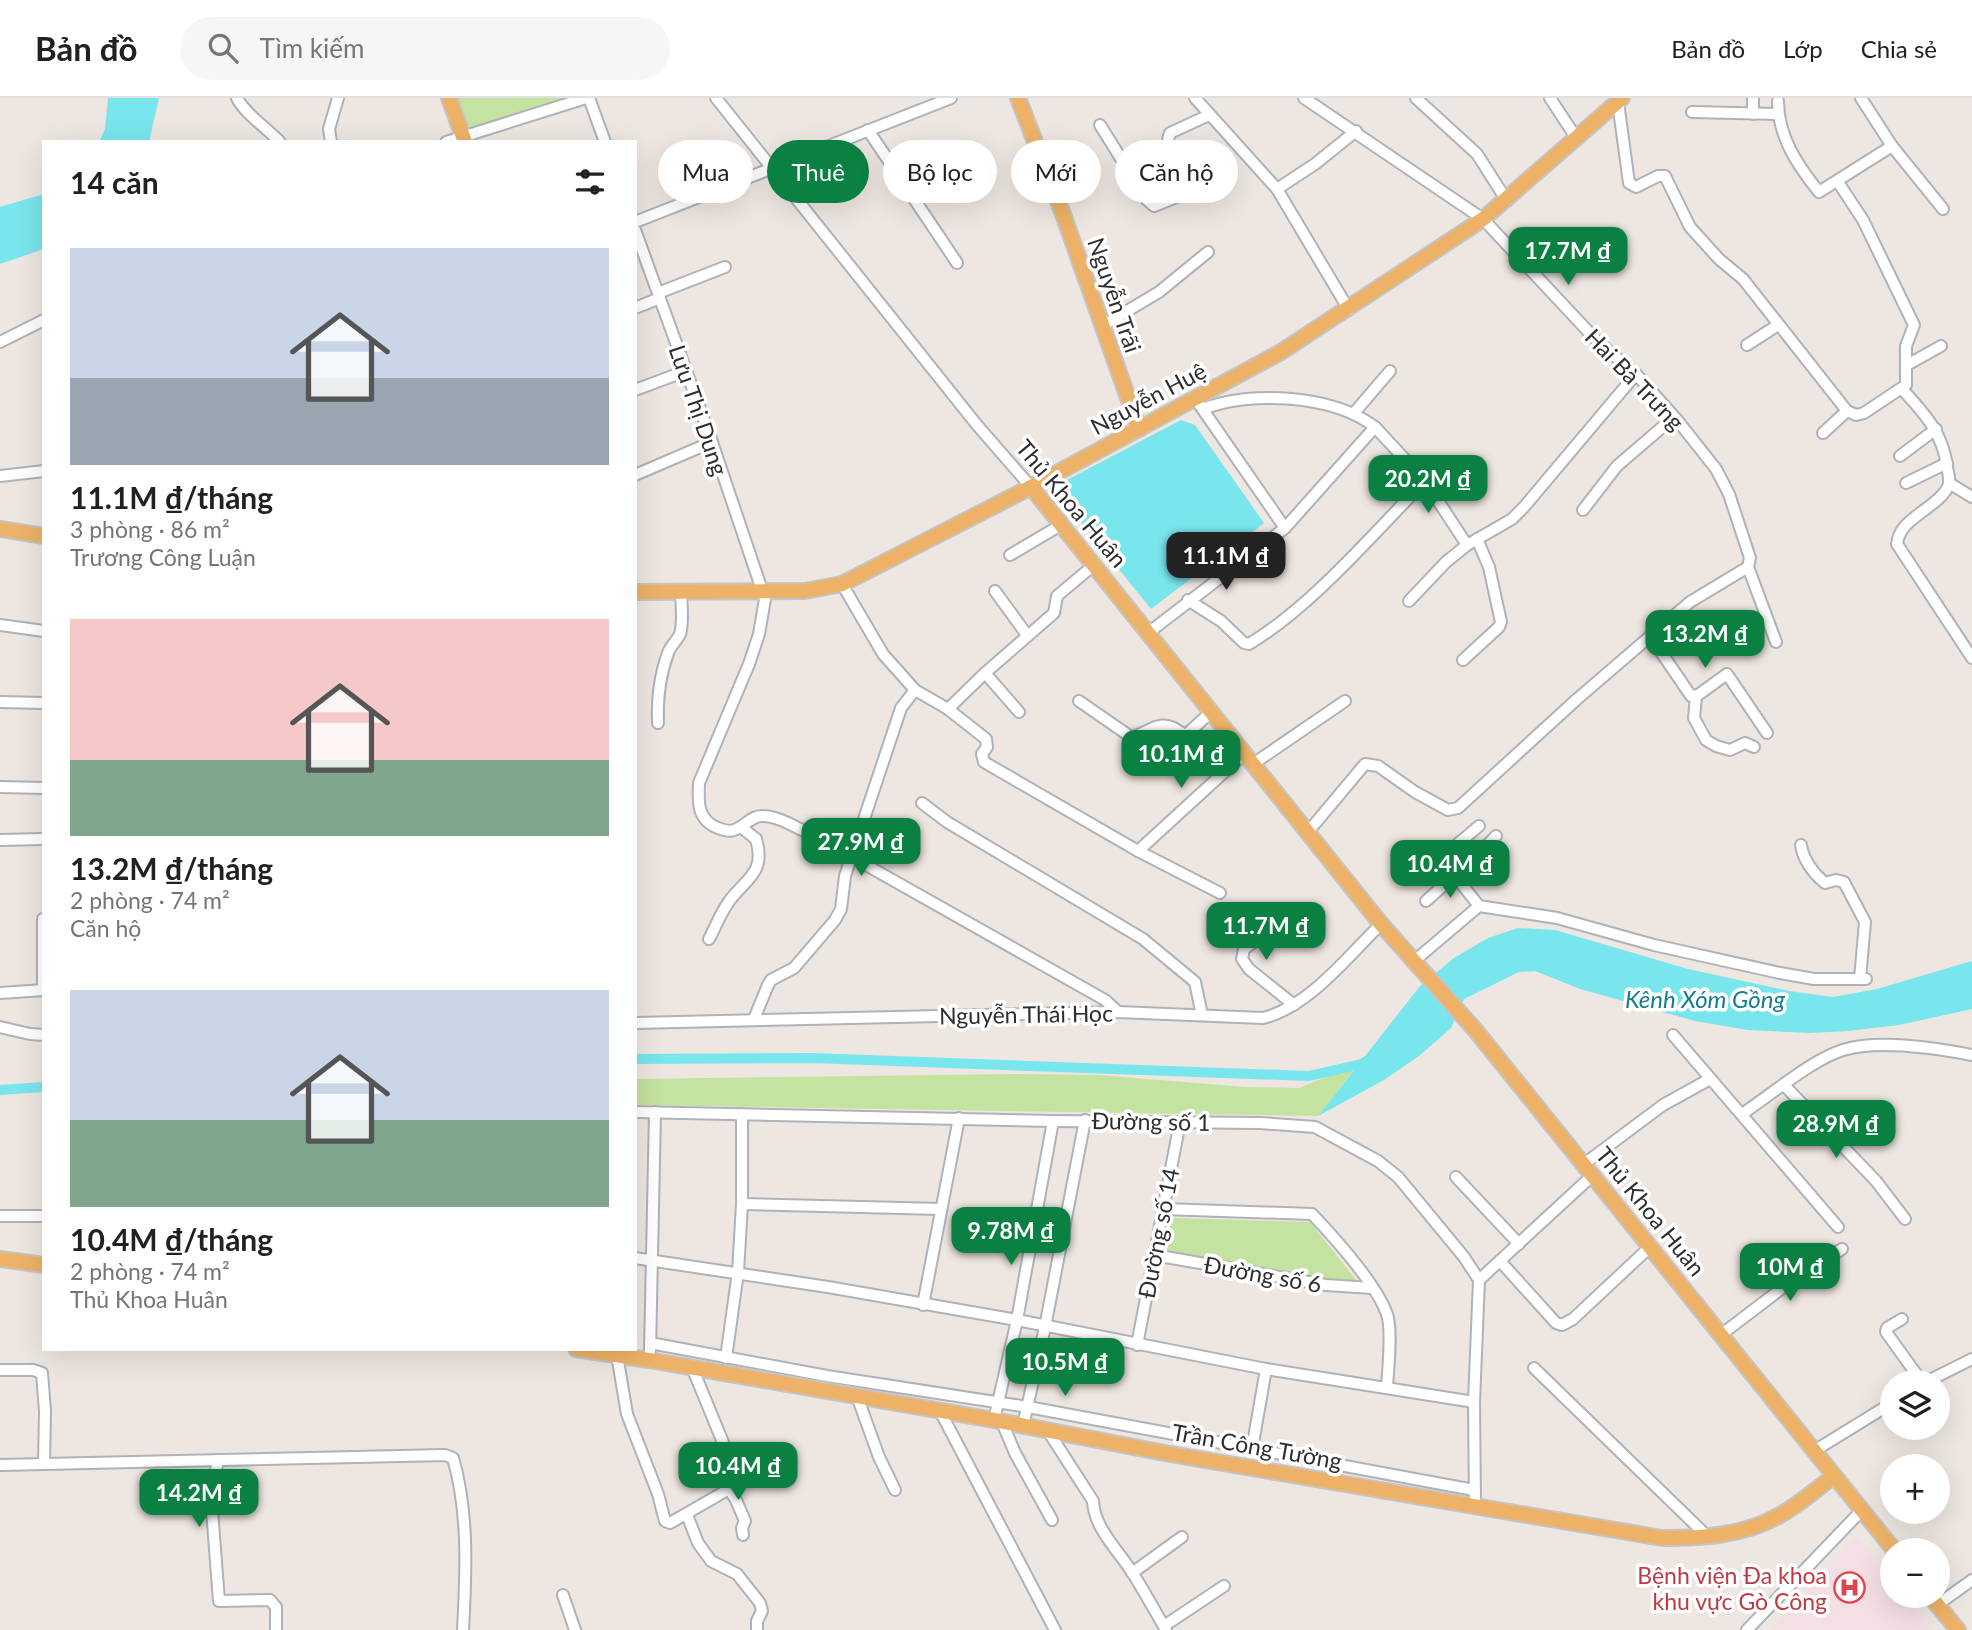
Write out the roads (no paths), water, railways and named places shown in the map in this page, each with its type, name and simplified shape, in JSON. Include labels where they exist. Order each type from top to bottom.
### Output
[{"type":"main road","points":[[449,98],[464,139]]},
{"type":"main road","name":"Nguyễn Trãi","points":[[1018,98],[1139,429]]},
{"type":"main road","name":"Nguyễn Huệ","points":[[637,592],[805,591],[842,584],[1139,429],[1199,404],[1349,310],[1483,219],[1507,201],[1620,100]]},
{"type":"main road","name":"Thủ Khoa Huân","points":[[1031,487],[1381,924],[1476,1031],[1884,1538]]},
{"type":"main road","points":[[0,529],[42,536]]},
{"type":"main road","points":[[0,1259],[42,1265]]},
{"type":"main road","name":"Trần Công Tường","points":[[590,1351],[1662,1538],[1708,1537],[1760,1525],[1782,1514],[1834,1476]]},
{"type":"main road","points":[[1940,1608],[1958,1630]]},
{"type":"street","points":[[237,98],[246,112],[278,140]]},
{"type":"street","points":[[331,140],[329,129],[338,98]]},
{"type":"street","points":[[464,139],[588,98],[604,140]]},
{"type":"street","name":"Thủ Khoa Huân","points":[[716,98],[767,161]]},
{"type":"street","points":[[843,140],[951,98]]},
{"type":"street","points":[[1195,98],[1277,189],[1349,310]]},
{"type":"street","name":"Hai Bà Trưng","points":[[1304,98],[1483,219],[1598,342],[1636,374],[1674,417],[1723,481],[1750,558],[1748,567],[1776,642]]},
{"type":"street","points":[[1416,98],[1477,154],[1507,201]]},
{"type":"street","points":[[1550,98],[1577,139]]},
{"type":"street","points":[[1720,98],[1720,111]]},
{"type":"street","points":[[1752,114],[1753,98]]},
{"type":"street","points":[[1861,98],[1892,146],[1942,209]]},
{"type":"street","points":[[1620,100],[1629,183],[1636,187],[1658,176],[1665,176],[1690,227],[1719,260],[1743,279],[1847,411],[1856,415],[1864,413],[1902,388],[1908,379],[1906,346],[1914,325],[1863,220],[1838,182]]},
{"type":"street","points":[[1778,101],[1783,134],[1799,167],[1819,192],[1892,146]]},
{"type":"street","points":[[1692,112],[1778,114]]},
{"type":"street","points":[[1100,125],[1147,200],[1154,206],[1162,205],[1193,188],[1168,147],[1170,133],[1209,115]]},
{"type":"street","points":[[868,130],[957,263]]},
{"type":"street","points":[[1277,189],[1315,164],[1356,131]]},
{"type":"street","points":[[637,221],[767,170]]},
{"type":"street","name":"Thủ Khoa Huân","points":[[801,203],[977,425],[1031,487]]},
{"type":"street","name":"Lưu Thị Dung","points":[[637,236],[762,590]]},
{"type":"street","points":[[1102,326],[1159,292],[1209,252]]},
{"type":"street","points":[[637,307],[725,267]]},
{"type":"street","points":[[0,342],[42,321]]},
{"type":"street","points":[[1747,345],[1778,325]]},
{"type":"street","points":[[1907,365],[1941,346]]},
{"type":"street","points":[[637,389],[686,371]]},
{"type":"street","points":[[1354,413],[1390,371]]},
{"type":"street","points":[[1409,601],[1446,562],[1472,542],[1512,519],[1524,508],[1636,374]]},
{"type":"street","points":[[1902,388],[1936,429],[1941,439],[1949,484],[1945,492],[1904,526],[1898,535],[1897,544],[1972,657]]},
{"type":"street","points":[[1285,528],[1199,404],[1254,398],[1319,403],[1354,413],[1375,427],[1425,481],[1489,567],[1501,622],[1499,627],[1463,660]]},
{"type":"street","points":[[1823,433],[1847,411]]},
{"type":"street","points":[[1583,510],[1617,466],[1674,417]]},
{"type":"street","points":[[1147,633],[1285,528],[1375,427]]},
{"type":"street","points":[[1900,456],[1936,429]]},
{"type":"street","points":[[637,474],[712,442]]},
{"type":"street","points":[[1906,483],[1947,463]]},
{"type":"street","points":[[0,476],[42,471]]},
{"type":"street","points":[[1188,600],[1221,621],[1244,643],[1249,644],[1263,636],[1313,594],[1425,481]]},
{"type":"street","points":[[1949,484],[1972,497]]},
{"type":"street","points":[[1010,555],[1061,525]]},
{"type":"street","points":[[948,709],[1054,613],[1059,594],[1094,565]]},
{"type":"street","points":[[1308,832],[1365,764],[1378,766],[1415,792],[1448,810],[1453,810],[1696,597],[1748,567]]},
{"type":"street","points":[[842,584],[883,654],[915,690],[948,709],[986,739],[987,747],[982,754],[984,762],[1138,850],[1220,893]]},
{"type":"street","points":[[658,723],[661,682],[669,650],[681,629],[681,590]]},
{"type":"street","points":[[762,590],[764,608],[759,634],[699,783],[698,801],[703,818],[716,827],[729,831],[741,827],[754,817],[771,817],[813,835],[1105,999],[1118,1012]]},
{"type":"street","points":[[995,591],[1027,635]]},
{"type":"street","points":[[0,625],[42,631]]},
{"type":"street","points":[[1650,636],[1691,696],[1696,696],[1727,674],[1768,733]]},
{"type":"street","points":[[985,673],[1019,712]]},
{"type":"street","points":[[754,1019],[768,985],[794,968],[835,920],[841,909],[845,876],[901,708],[915,690]]},
{"type":"street","points":[[1696,696],[1694,718],[1706,740],[1724,749],[1734,749],[1745,743],[1754,747]]},
{"type":"street","points":[[1079,701],[1132,737],[1162,726],[1173,727],[1186,735],[1211,712]]},
{"type":"street","points":[[1138,850],[1249,759],[1345,701]]},
{"type":"street","points":[[0,702],[42,703]]},
{"type":"street","points":[[0,787],[42,788]]},
{"type":"street","points":[[922,803],[947,822],[1143,939],[1195,982],[1202,1015]]},
{"type":"street","points":[[1479,826],[1441,858],[1479,906],[1557,918],[1654,945],[1780,973],[1814,979],[1863,979],[1864,916],[1844,881],[1825,883],[1821,880],[1805,859],[1801,845]]},
{"type":"street","points":[[709,939],[732,897],[753,876],[757,866],[759,855],[756,839],[741,827]]},
{"type":"street","points":[[1426,901],[1455,878],[1496,836]]},
{"type":"street","points":[[0,840],[42,839]]},
{"type":"street","points":[[1416,965],[1479,906]]},
{"type":"street","points":[[1284,920],[1244,949],[1242,958],[1249,969],[1294,1005]]},
{"type":"street","name":"Nguyễn Thái Học","points":[[637,1023],[1118,1012],[1263,1018],[1276,1015],[1306,997],[1381,924]]},
{"type":"street","points":[[0,993],[42,990]]},
{"type":"street","points":[[0,1027],[42,1035]]},
{"type":"street","points":[[1673,1035],[1838,1227]]},
{"type":"street","points":[[1742,1114],[1807,1068],[1843,1050],[1888,1045],[1934,1048],[1972,1055]]},
{"type":"street","points":[[1475,1506],[1479,1280],[1519,1244],[1589,1170],[1663,1105],[1710,1079]]},
{"type":"street","points":[[1784,1086],[1877,1181],[1905,1219]]},
{"type":"street","name":"Đường số 1","points":[[637,1112],[1315,1126],[1378,1161],[1398,1177],[1464,1256],[1479,1280]]},
{"type":"street","points":[[649,1360],[656,1112]]},
{"type":"street","points":[[726,1357],[738,1272],[742,1204],[742,1114]]},
{"type":"street","points":[[923,1305],[958,1118]]},
{"type":"street","points":[[1023,1426],[1085,1120]]},
{"type":"street","points":[[1052,1520],[998,1421],[999,1402],[1054,1121]]},
{"type":"street","name":"Đường số 14","points":[[1137,1345],[1180,1122]]},
{"type":"street","points":[[1456,1177],[1519,1244]]},
{"type":"street","points":[[742,1204],[940,1209]]},
{"type":"street","points":[[1163,1209],[1312,1214],[1343,1247],[1383,1304],[1388,1319],[1387,1388]]},
{"type":"street","points":[[0,1216],[42,1216]]},
{"type":"street","points":[[1500,1261],[1556,1323],[1562,1325],[1573,1319],[1651,1247]]},
{"type":"street","points":[[1721,1334],[1794,1279],[1842,1249]]},
{"type":"street","name":"Đường số 6","points":[[1154,1255],[1326,1285],[1372,1288]]},
{"type":"street","points":[[637,1258],[738,1272],[1017,1320],[1266,1369],[1475,1402]]},
{"type":"street","points":[[1902,1319],[1885,1332],[1915,1370]]},
{"type":"street","name":"Trần Công Tường","points":[[650,1343],[827,1376],[1028,1407],[1474,1490]]},
{"type":"street","points":[[617,1355],[627,1414],[658,1494],[665,1521],[670,1523],[687,1515],[729,1489]]},
{"type":"street","points":[[1949,1370],[1972,1359]]},
{"type":"street","points":[[692,1367],[731,1462]]},
{"type":"street","points":[[1534,1368],[1708,1537]]},
{"type":"street","points":[[1252,1449],[1266,1369]]},
{"type":"street","points":[[0,1370],[33,1370],[43,1373],[44,1464]]},
{"type":"street","points":[[858,1396],[879,1457],[895,1490]]},
{"type":"street","points":[[940,1410],[1055,1630]]},
{"type":"street","points":[[1814,1451],[1880,1411]]},
{"type":"street","points":[[1048,1431],[1093,1501],[1094,1514],[1104,1532],[1165,1628],[1224,1586]]},
{"type":"street","points":[[743,1535],[745,1521],[729,1489],[727,1472],[731,1462],[755,1450]]},
{"type":"street","points":[[0,1465],[445,1455],[453,1458],[462,1503],[466,1577],[463,1630]]},
{"type":"street","points":[[218,1460],[211,1497],[219,1601],[270,1600],[276,1608],[276,1630]]},
{"type":"street","points":[[1747,1630],[1862,1510]]},
{"type":"street","points":[[687,1515],[698,1543],[714,1563],[737,1574],[760,1603],[762,1611],[757,1621],[757,1630]]},
{"type":"street","points":[[1132,1573],[1182,1537]]},
{"type":"street","points":[[1950,1591],[1972,1580]]},
{"type":"street","points":[[564,1595],[575,1630]]},
{"type":"water","points":[[108,98],[159,98],[149,140],[100,140],[105,129]]},
{"type":"water","points":[[42,195],[42,250],[0,264],[0,207]]},
{"type":"water","points":[[1181,420],[1195,425],[1264,523],[1151,609],[1059,495],[1065,481]]},
{"type":"water","name":"Kênh Xóm Gồng","points":[[1518,928],[1555,930],[1688,969],[1789,991],[1833,997],[1877,989],[1972,961],[1972,1009],[1899,1025],[1848,1031],[1810,1033],[1748,1030],[1695,1021],[1580,989],[1535,971],[1519,972],[1464,999],[1451,1028],[1419,1056],[1384,1080],[1318,1116],[1420,986],[1454,958],[1488,938]]},
{"type":"waterway","points":[[637,1059],[812,1058],[1309,1076],[1369,1060]]},
{"type":"waterway","points":[[0,1090],[42,1087]]},
{"type":"place","name":"Bệnh viện Đa khoa khu vực Gò Công","points":[[1850,1588]]}]
